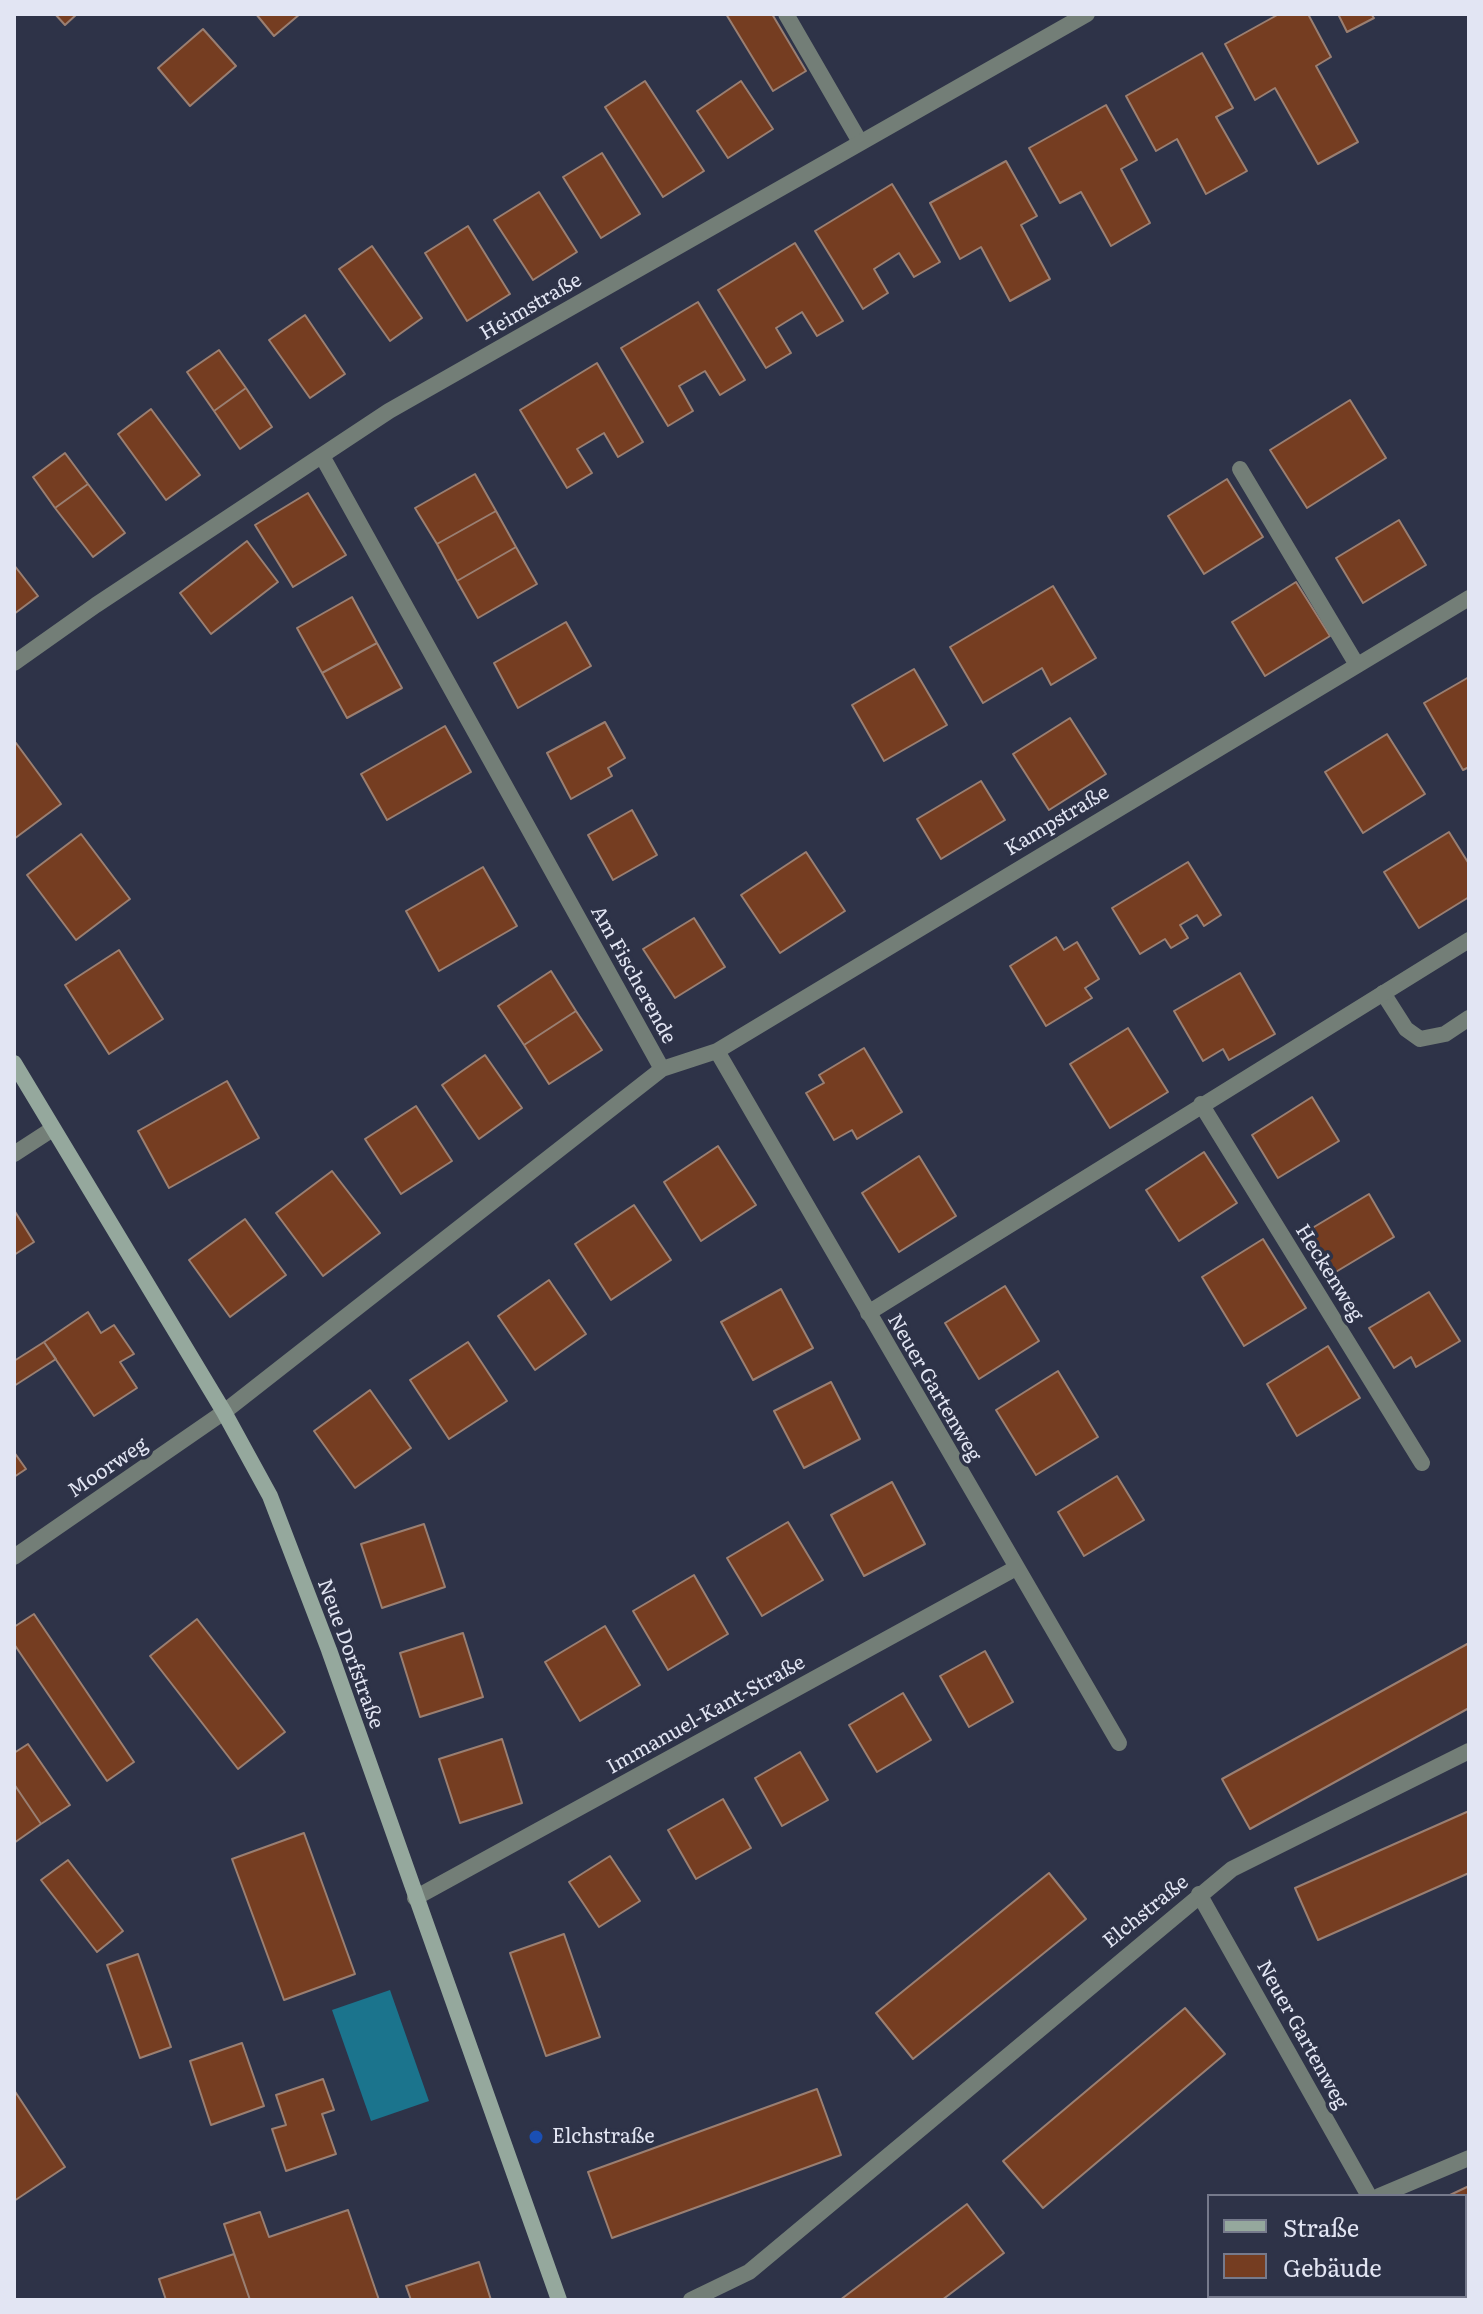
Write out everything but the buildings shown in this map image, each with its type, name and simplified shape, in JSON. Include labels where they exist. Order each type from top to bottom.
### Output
[{"type":"street","points":[[786,14],[860,142]]},
{"type":"street","name":"Heimstraße","points":[[14,663],[96,605],[389,411],[1087,14]]},
{"type":"street","name":"Am Fischerende","points":[[224,1412],[662,1069],[322,456]]},
{"type":"street","points":[[1240,469],[1357,665]]},
{"type":"street","name":"Kampstraße","points":[[662,1069],[717,1051],[1469,598]]},
{"type":"street","points":[[868,1313],[1469,940]]},
{"type":"street","points":[[1383,993],[1406,1029],[1420,1039],[1445,1034],[1469,1018]]},
{"type":"street","name":"Neuer Gartenweg","points":[[717,1051],[1119,1743]]},
{"type":"street","name":"Neue Dorfstraße","points":[[14,1063],[51,1130],[224,1412],[270,1496],[329,1650],[559,2300]]},
{"type":"street","name":"Heckenweg","points":[[1201,1104],[1422,1463]]},
{"type":"street","points":[[14,1154],[51,1130]]},
{"type":"street","name":"Moorweg","points":[[14,1557],[224,1412]]},
{"type":"street","name":"Immanuel-Kant-Straße","points":[[415,1898],[1016,1568]]},
{"type":"street","name":"Elchstraße","points":[[691,2300],[749,2272],[1232,1869],[1469,1751]]},
{"type":"street","name":"Neuer Gartenweg","points":[[1199,1894],[1368,2194]]},
{"type":"street","points":[[1384,2194],[1469,2158]]},
{"type":"water","points":[[390,1990],[429,2101],[371,2121],[332,2010]]},
{"type":"place","name":"Elchstraße","points":[[536,2137]]}]
